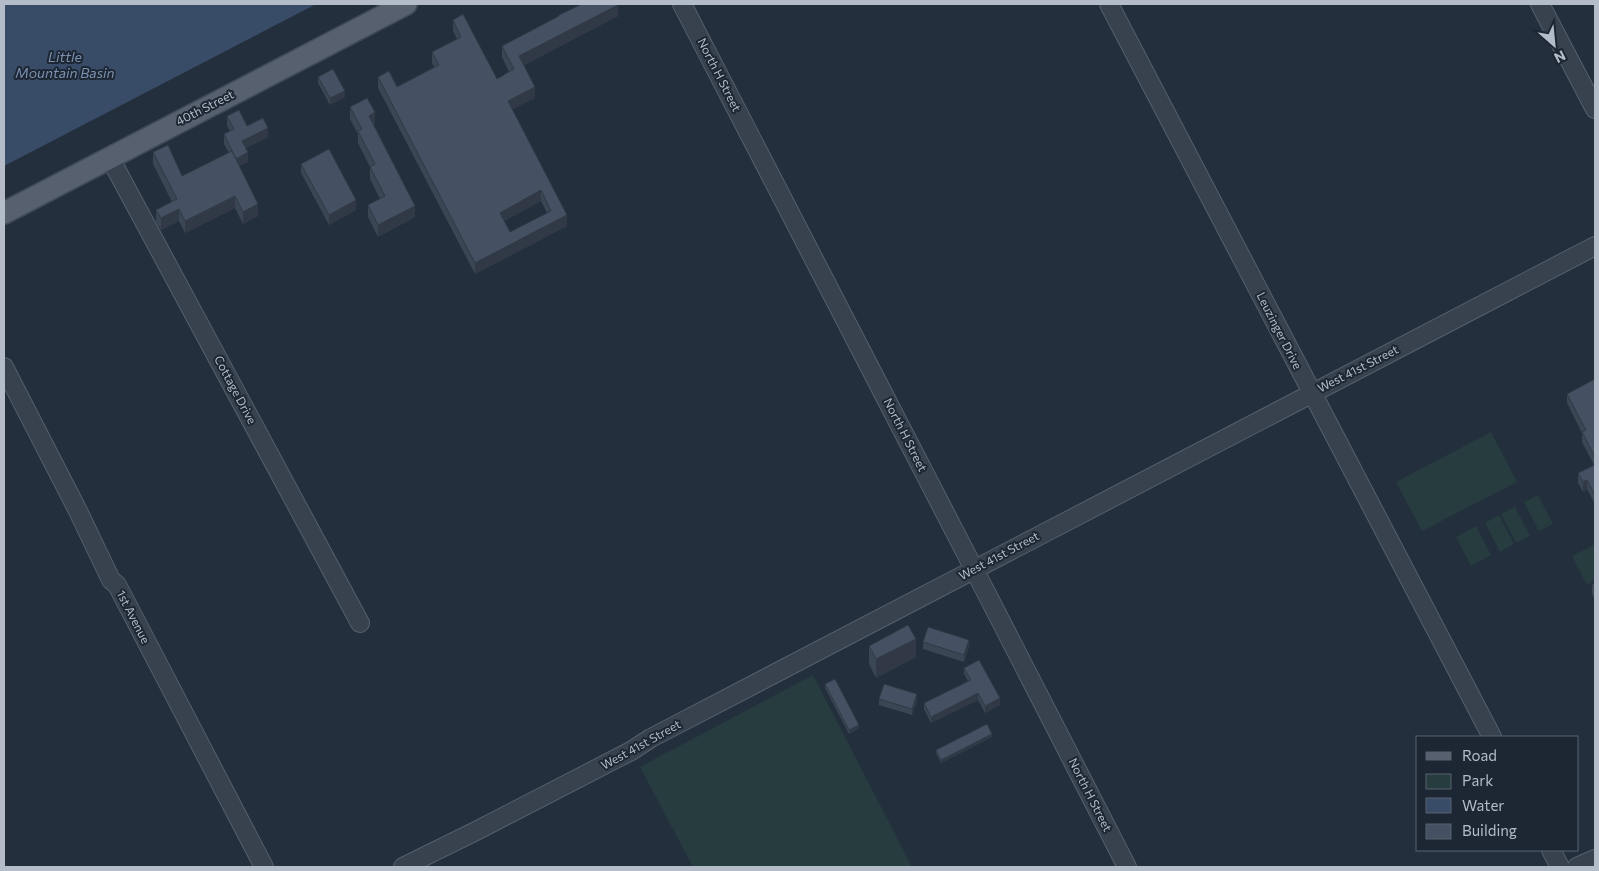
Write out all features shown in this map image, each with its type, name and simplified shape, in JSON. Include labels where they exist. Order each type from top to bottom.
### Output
[{"type":"main road","name":"40th Street","points":[[4,212],[406,4]]},
{"type":"street","name":"North H Street","points":[[682,4],[1127,867]]},
{"type":"street","name":"Leuzinger Drive","points":[[1109,4],[1491,736]]},
{"type":"street","points":[[1540,4],[1595,109]]},
{"type":"street","name":"Cottage Drive","points":[[110,158],[360,623]]},
{"type":"street","name":"West 41st Street","points":[[403,867],[631,751],[651,738],[1595,246]]},
{"type":"street","name":"1st Avenue","points":[[4,367],[107,571],[122,595],[264,867]]},
{"type":"street","points":[[1552,851],[1560,867]]},
{"type":"street","points":[[1577,867],[1595,859]]},
{"type":"green space","points":[[1491,432],[1517,482],[1422,531],[1396,482]]},
{"type":"green space","points":[[1538,495],[1553,524],[1539,531],[1524,502]]},
{"type":"green space","points":[[1515,507],[1530,536],[1516,543],[1501,514]]},
{"type":"green space","points":[[1499,515],[1514,544],[1500,552],[1485,523]]},
{"type":"green space","points":[[1476,526],[1491,555],[1471,566],[1456,537]]},
{"type":"green space","points":[[1595,544],[1595,580],[1587,585],[1572,556]]},
{"type":"green space","points":[[813,675],[912,867],[693,867],[640,767]]},
{"type":"water","name":"Little Mountain Basin","points":[[4,4],[316,4],[4,166]]},
{"type":"building","points":[[582,4],[618,4],[519,56],[535,87],[508,101],[567,215],[475,263],[378,77],[389,71],[397,87],[439,65],[432,52],[461,37],[453,20],[463,14],[497,79],[514,69],[502,46]],"holes":[[[541,190],[551,211],[510,232],[500,213]]]},
{"type":"building","points":[[333,69],[345,91],[330,98],[318,77]]},
{"type":"building","points":[[367,98],[375,112],[369,116],[415,206],[378,225],[368,205],[385,196],[370,167],[375,164],[358,131],[362,129],[350,107]]},
{"type":"building","points":[[239,110],[247,126],[263,118],[268,128],[242,141],[248,152],[236,159],[224,134],[234,129],[227,116]]},
{"type":"building","points":[[168,145],[182,176],[232,151],[258,204],[243,212],[235,196],[185,221],[179,209],[161,218],[156,210],[177,199],[153,152]]},
{"type":"building","points":[[329,149],[356,200],[329,215],[301,164]]},
{"type":"building","points":[[1595,379],[1595,457],[1582,432],[1586,430],[1567,394]]},
{"type":"building","points":[[1595,465],[1595,495],[1587,480],[1583,482],[1578,473]]},
{"type":"building","points":[[908,625],[916,639],[876,659],[869,646]]},
{"type":"building","points":[[928,627],[969,640],[964,655],[923,642]]},
{"type":"building","points":[[979,660],[1000,698],[985,706],[978,693],[931,717],[924,703],[971,680],[964,668]]},
{"type":"building","points":[[835,679],[859,725],[849,730],[825,684]]},
{"type":"building","points":[[884,684],[917,694],[912,709],[879,699]]},
{"type":"building","points":[[987,724],[992,734],[941,760],[936,750]]}]
